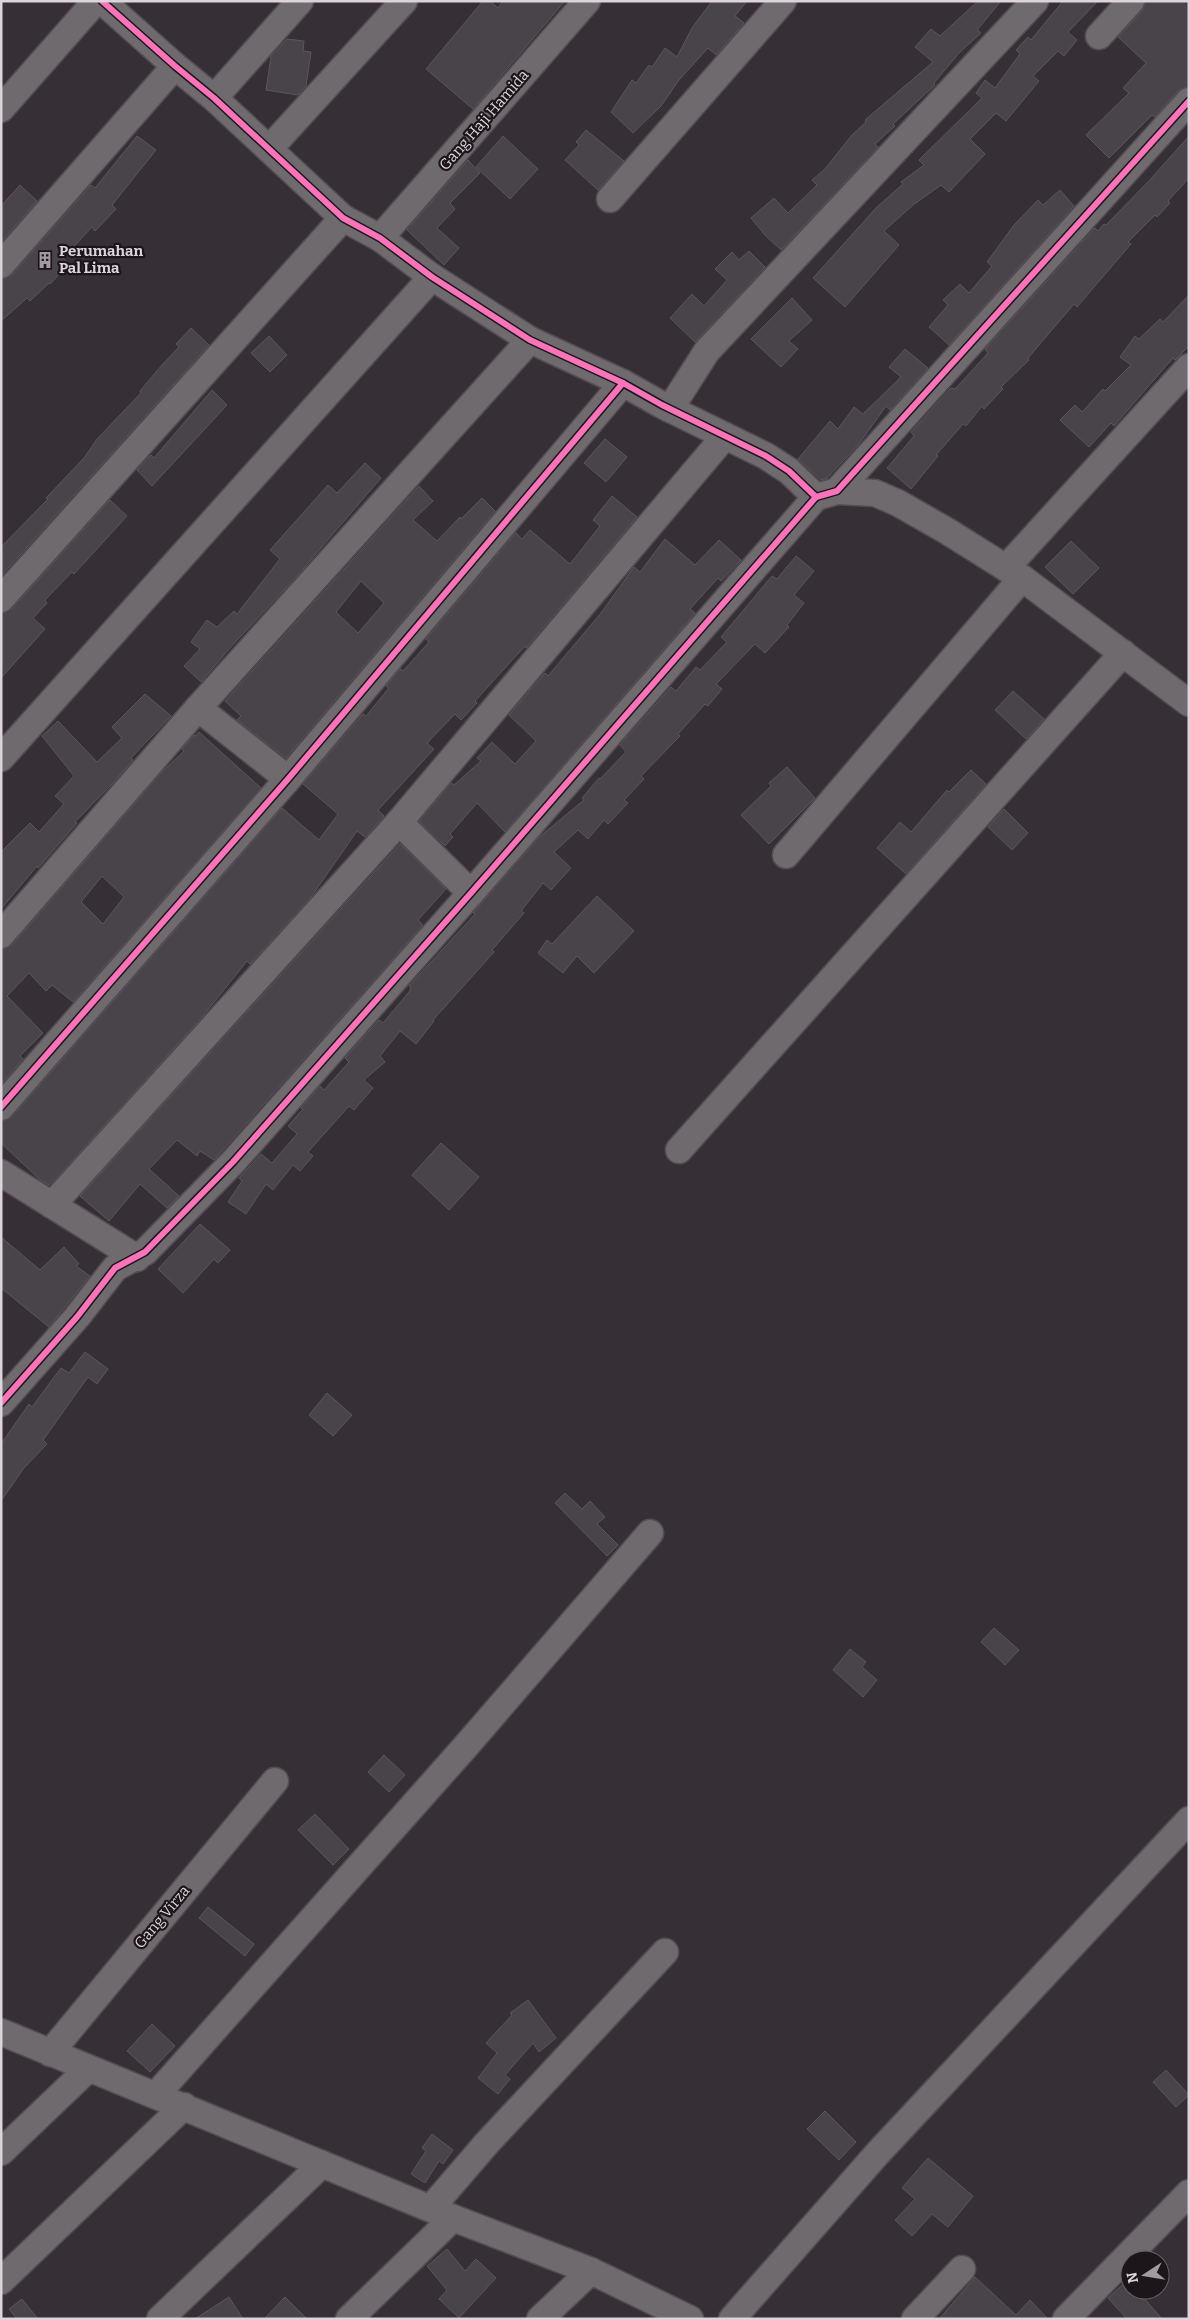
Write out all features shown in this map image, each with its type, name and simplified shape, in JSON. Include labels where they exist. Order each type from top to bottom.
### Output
[{"type":"street","points":[[214,98],[300,1]]},
{"type":"street","points":[[270,149],[404,1]]},
{"type":"street","name":"Gang Haji Hamida","points":[[380,238],[587,1]]},
{"type":"street","points":[[610,199],[783,1]]},
{"type":"street","points":[[670,409],[707,351],[1036,1]]},
{"type":"street","points":[[1099,36],[1131,1]]},
{"type":"street","points":[[1,109],[105,2],[175,66],[214,98],[343,218],[380,238],[432,276],[530,340],[623,382],[670,409],[766,456],[827,494],[875,493],[898,502],[1014,573],[1189,703]]},
{"type":"street","points":[[1,265],[175,66]]},
{"type":"street","points":[[1,1403],[76,1317],[115,1268],[146,1252],[233,1162],[827,494],[1189,102]]},
{"type":"street","points":[[1,599],[343,218]]},
{"type":"street","points":[[1,758],[432,276]]},
{"type":"street","points":[[1,935],[198,708],[530,340]]},
{"type":"street","points":[[786,855],[1014,573],[1189,367]]},
{"type":"street","points":[[1,1107],[288,778],[623,382]]},
{"type":"street","points":[[52,1205],[399,822],[725,436]]},
{"type":"street","points":[[679,1150],[1124,653]]},
{"type":"street","points":[[198,708],[288,778]]},
{"type":"street","points":[[399,822],[471,894]]},
{"type":"street","points":[[2,1175],[137,1258]]},
{"type":"street","points":[[156,2095],[459,1754],[650,1533]]},
{"type":"street","name":"Gang Virza","points":[[50,2052],[275,1781]]},
{"type":"street","points":[[732,2319],[876,2154],[1184,1825]]},
{"type":"street","points":[[349,2319],[442,2213],[487,2143],[665,1952]]},
{"type":"street","points":[[1,2032],[442,2213],[591,2271],[690,2319]]},
{"type":"street","points":[[1,2152],[88,2069]]},
{"type":"street","points":[[1,2281],[184,2106]]},
{"type":"street","points":[[160,2319],[322,2164]]},
{"type":"street","points":[[1066,2319],[1189,2193]]},
{"type":"street","points":[[915,2319],[962,2269]]},
{"type":"street","points":[[540,2319],[591,2271]]},
{"type":"building","points":[[483,1],[490,1],[498,8],[503,1],[565,1],[473,109],[426,69]]},
{"type":"building","points":[[712,1],[747,1],[735,16],[744,23],[716,55],[708,48],[679,80],[661,106],[633,133],[611,112],[632,80],[636,83],[649,65],[652,67],[665,48],[677,57],[692,28]]},
{"type":"building","points":[[978,1],[1001,1],[977,30],[981,33],[959,53],[934,83],[935,85],[893,124],[895,126],[875,144],[878,147],[781,250],[751,218],[774,198],[788,213],[817,185],[812,180],[825,169],[852,135],[866,122],[865,120],[933,62],[915,47],[931,29],[940,36]]},
{"type":"building","points":[[1063,1],[1098,1],[1068,32],[1077,40],[1064,56],[1058,51],[1033,76],[1039,81],[1006,121],[996,113],[970,139],[985,154],[949,192],[941,185],[913,205],[884,231],[899,245],[845,307],[813,278],[876,208],[903,184],[901,182],[924,165],[919,160],[982,98],[976,93],[985,80],[995,88],[1020,54],[1016,50],[1028,37],[1031,40]]},
{"type":"building","points":[[1146,1],[1189,1],[1189,86],[1178,91],[1155,117],[1152,115],[1109,158],[1086,135],[1129,93],[1123,88],[1146,63],[1118,37],[1142,11]]},
{"type":"building","points":[[287,39],[304,41],[303,51],[311,52],[306,86],[298,95],[266,90],[271,56]]},
{"type":"building","points":[[586,130],[624,161],[598,190],[565,160],[579,145],[576,142]]},
{"type":"building","points":[[137,136],[156,150],[112,205],[116,209],[95,231],[92,227],[63,258],[69,264],[50,284],[30,301],[27,298],[1,321],[1,280],[12,275],[91,185],[95,188]]},
{"type":"building","points":[[503,136],[538,169],[510,199],[476,167]]},
{"type":"building","points":[[1189,136],[1189,178],[1168,201],[1170,203],[1128,242],[1131,244],[1077,307],[1074,304],[1028,358],[1029,360],[1001,387],[1003,389],[984,409],[982,406],[966,426],[963,424],[936,455],[938,456],[911,489],[887,468],[914,436],[911,432],[951,388],[955,389],[988,353],[985,349],[1095,228],[1098,231],[1104,224],[1106,225]]},
{"type":"building","points":[[468,160],[480,173],[450,203],[455,209],[437,228],[459,248],[444,265],[407,230]]},
{"type":"building","points":[[20,185],[37,201],[1,242],[1,206]]},
{"type":"building","points":[[1060,190],[1074,206],[949,345],[929,327],[948,305],[943,300],[960,284],[969,293],[992,266],[987,262],[1014,225],[1038,200],[1043,205]]},
{"type":"building","points":[[749,251],[765,267],[695,342],[670,318],[692,294],[704,306],[727,280],[715,269],[732,252],[739,260]]},
{"type":"building","points":[[1189,295],[1189,346],[1175,360],[1173,358],[1114,426],[1111,423],[1089,447],[1060,420],[1075,405],[1082,412],[1103,389],[1105,391],[1131,365],[1120,357],[1135,336],[1139,339],[1160,319],[1163,322]]},
{"type":"building","points":[[792,298],[812,320],[789,341],[798,349],[781,367],[751,339]]},
{"type":"building","points":[[191,328],[209,345],[1,576],[1,547],[48,499],[46,498],[84,458],[97,439],[141,393],[140,391],[179,347],[176,344]]},
{"type":"building","points":[[269,336],[287,355],[270,372],[251,353]]},
{"type":"building","points":[[905,349],[928,368],[890,410],[886,406],[859,444],[827,478],[821,480],[798,459],[830,421],[838,429],[854,407],[863,414],[901,377],[889,367]]},
{"type":"building","points":[[212,390],[227,405],[152,486],[137,470],[151,455],[154,458]]},
{"type":"building","points":[[605,439],[627,457],[606,482],[584,463]]},
{"type":"building","points":[[365,463],[381,478],[297,576],[201,682],[184,666],[200,649],[191,642],[207,620],[217,627],[234,611],[237,614],[280,559],[270,550],[328,485],[337,493]]},
{"type":"building","points":[[419,486],[433,501],[413,520],[437,541],[482,498],[495,511],[286,758],[237,720],[241,716],[225,701]],"holes":[[[361,581],[384,603],[358,633],[336,612]]]},
{"type":"building","points":[[612,496],[637,517],[526,648],[525,646],[475,701],[477,703],[461,720],[455,714],[427,743],[434,749],[378,810],[384,816],[365,837],[357,831],[311,897],[250,964],[247,961],[203,1016],[55,1180],[49,1185],[40,1180],[1,1143],[1,1122],[12,1117],[282,808],[319,840],[338,814],[303,784],[363,714],[366,716],[389,688],[386,686],[400,669],[403,671],[429,642],[426,639],[516,533],[522,539],[530,530],[570,564],[600,526],[593,520]]},
{"type":"building","points":[[110,500],[127,516],[74,574],[72,572],[45,600],[47,603],[33,618],[45,629],[1,678],[1,614],[12,609]]},
{"type":"building","points":[[665,539],[695,565],[719,540],[741,560],[721,581],[718,578],[690,609],[695,613],[505,832],[477,803],[450,834],[453,837],[445,846],[419,821],[451,783],[454,785],[481,761],[477,758],[492,742],[515,764],[536,741],[509,715],[545,673],[548,676],[601,613],[634,567],[640,572]]},
{"type":"building","points":[[1071,541],[1099,568],[1073,594],[1045,567]]},
{"type":"building","points":[[796,556],[814,571],[794,595],[804,603],[787,625],[789,627],[765,653],[755,644],[716,684],[722,689],[708,706],[705,704],[678,734],[680,736],[641,776],[644,779],[624,800],[628,803],[608,824],[604,820],[588,839],[578,830],[554,852],[571,868],[551,890],[543,883],[521,911],[524,913],[492,950],[494,952],[433,1020],[416,1044],[400,1031],[380,1056],[385,1062],[364,1080],[373,1088],[354,1110],[349,1106],[308,1152],[313,1156],[300,1171],[293,1165],[273,1190],[266,1184],[246,1214],[228,1202],[242,1181],[239,1178],[261,1154],[272,1163],[297,1134],[288,1126],[303,1109],[301,1108],[320,1086],[324,1090],[349,1062],[345,1058],[379,1020],[383,1023],[409,992],[411,988],[409,986],[475,914],[473,913],[538,838],[584,800],[582,798],[599,778],[626,752],[620,745],[671,687],[676,691],[696,667],[700,670],[727,642],[721,637],[772,576],[777,579]]},
{"type":"building","points":[[1013,691],[1044,719],[1026,739],[995,710]]},
{"type":"building","points":[[145,694],[171,716],[131,758],[133,760],[75,822],[77,823],[1,909],[1,852],[30,823],[39,832],[64,804],[55,796],[74,776],[42,736],[58,721],[97,762],[122,738],[112,727]]},
{"type":"building","points":[[199,732],[261,788],[73,1002],[52,985],[46,991],[29,973],[7,996],[43,1033],[20,1056],[23,1059],[1,1084],[1,951],[12,945],[160,774],[184,751],[182,749],[194,735],[196,736]],"holes":[[[102,876],[124,897],[103,924],[81,902]]]},
{"type":"building","points":[[787,767],[815,798],[769,844],[741,815],[771,786],[769,783]]},
{"type":"building","points":[[971,770],[986,784],[906,874],[877,848],[900,822],[911,832],[947,790],[949,792]]},
{"type":"building","points":[[1004,809],[1028,833],[1012,850],[988,827]]},
{"type":"building","points":[[400,844],[446,889],[418,920],[423,925],[214,1160],[200,1151],[197,1156],[177,1140],[149,1169],[179,1196],[167,1208],[140,1184],[109,1221],[80,1196]]},
{"type":"building","points":[[597,896],[634,931],[594,973],[577,956],[563,973],[538,953],[547,940],[552,944]]},
{"type":"building","points":[[441,1143],[479,1177],[449,1210],[412,1175]]},
{"type":"building","points":[[200,1224],[230,1250],[218,1263],[214,1259],[183,1293],[158,1269]]},
{"type":"building","points":[[1,1237],[40,1270],[64,1247],[79,1264],[76,1266],[90,1276],[49,1327],[1,1288]]},
{"type":"building","points":[[85,1352],[108,1369],[97,1384],[88,1377],[43,1440],[47,1444],[24,1468],[1,1501],[1,1444],[29,1404],[32,1407],[61,1368],[69,1373]]},
{"type":"building","points":[[327,1393],[352,1415],[333,1436],[309,1415]]},
{"type":"building","points":[[565,1493],[582,1509],[590,1501],[605,1517],[597,1524],[618,1545],[607,1556],[555,1503]]},
{"type":"building","points":[[994,1628],[1019,1650],[1005,1665],[981,1642]]},
{"type":"building","points":[[850,1649],[866,1662],[862,1667],[877,1680],[863,1697],[833,1670]]},
{"type":"building","points":[[384,1755],[405,1775],[389,1792],[368,1772]]},
{"type":"building","points":[[315,1814],[349,1849],[333,1865],[298,1830]]},
{"type":"building","points":[[208,1907],[254,1944],[245,1956],[199,1918]]},
{"type":"building","points":[[528,2000],[556,2038],[539,2052],[533,2043],[505,2075],[510,2079],[498,2094],[478,2078],[497,2053],[486,2043],[512,2015],[510,2013]]},
{"type":"building","points":[[152,2024],[175,2046],[150,2072],[127,2051]]},
{"type":"building","points":[[1166,2070],[1189,2095],[1176,2107],[1153,2082]]},
{"type":"building","points":[[825,2111],[856,2142],[839,2160],[807,2129]]},
{"type":"building","points":[[432,2134],[453,2150],[443,2164],[439,2161],[425,2183],[411,2174],[426,2151],[422,2148]]},
{"type":"building","points":[[928,2158],[973,2196],[948,2227],[932,2214],[912,2236],[895,2220],[915,2199],[902,2188]]},
{"type":"building","points":[[447,2249],[465,2271],[476,2259],[496,2278],[459,2318],[439,2299],[447,2290],[427,2266]]},
{"type":"building","points":[[975,2277],[1016,2315],[1030,2300],[1048,2319],[939,2319]]},
{"type":"building","points":[[1120,2287],[1120,2300],[1146,2300],[1162,2319],[1127,2319],[1108,2298]]},
{"type":"building","points":[[229,2297],[243,2319],[195,2319]]},
{"type":"building","points":[[285,2297],[307,2319],[264,2319]]},
{"type":"building","points":[[22,2299],[38,2319],[17,2319],[9,2309]]},
{"type":"cycle path","points":[[102,1],[214,98],[343,218],[380,238],[432,277],[530,340],[623,383],[662,405],[766,456],[789,471],[816,497],[837,491],[1189,101]]},
{"type":"cycle path","points":[[1,1107],[288,779],[623,383]]},
{"type":"cycle path","points":[[1,1403],[77,1317],[115,1268],[145,1252],[233,1162],[471,893],[816,497]]},
{"type":"place","name":"Perumahan Pal Lima","points":[[45,260]]}]
